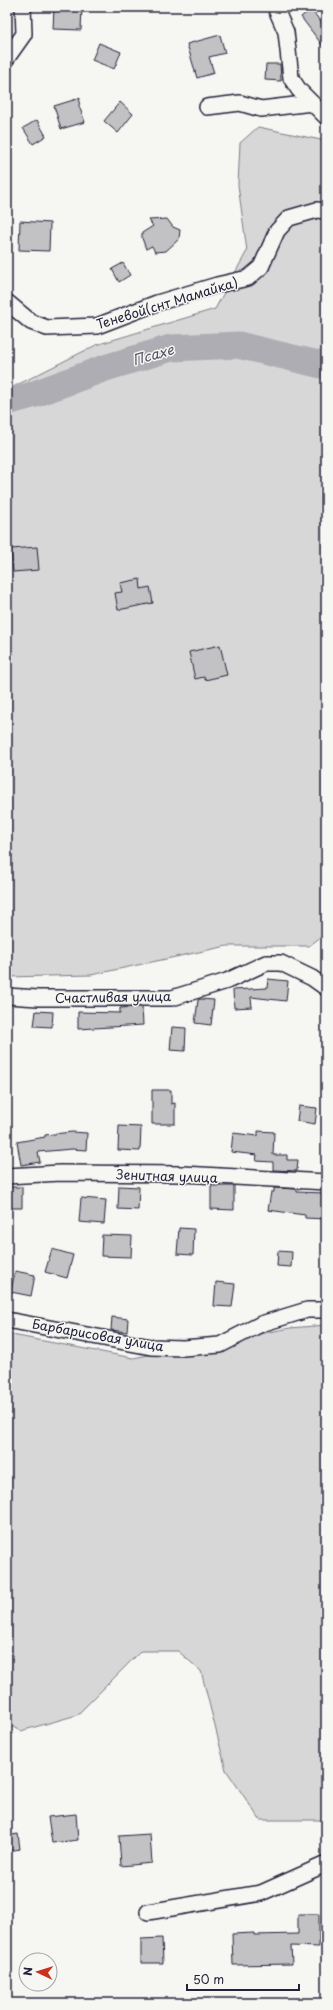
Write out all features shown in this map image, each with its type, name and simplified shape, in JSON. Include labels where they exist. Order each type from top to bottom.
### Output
[{"type":"street","points":[[7,58],[24,34],[23,7]]},
{"type":"street","points":[[275,7],[286,32],[291,78],[298,90],[326,117]]},
{"type":"street","points":[[207,106],[240,103],[261,109],[312,103]]},
{"type":"street","name":"Теневой(снт Мамайка)","points":[[7,302],[31,322],[47,328],[97,326],[165,301],[216,285],[248,278],[260,267],[277,231],[289,218],[317,210],[326,211]]},
{"type":"street","name":"Счастливая улица","points":[[7,996],[38,998],[172,998],[227,981],[266,963],[281,963],[312,978],[326,988]]},
{"type":"street","name":"Зенитная улица","points":[[7,1176],[60,1173],[183,1174],[326,1182]]},
{"type":"street","name":"Барбарисовая улица","points":[[7,1320],[151,1346],[183,1348],[220,1345],[261,1324],[307,1310],[326,1310]]},
{"type":"street","points":[[148,1912],[261,1893],[326,1864]]},
{"type":"shaded area","points":[[258,127],[321,140],[326,150],[326,933],[309,946],[227,946],[91,975],[7,977],[7,390],[96,345],[215,309],[247,251],[238,185],[240,143]]},
{"type":"shaded area","points":[[326,1325],[326,1819],[260,1820],[226,1770],[201,1671],[178,1651],[141,1651],[77,1715],[21,1731],[7,1724],[7,1334],[133,1358],[290,1328]]},
{"type":"building","points":[[54,7],[82,7],[81,30],[53,29]]},
{"type":"building","points":[[311,9],[326,29],[326,50],[301,17]]},
{"type":"building","points":[[220,35],[225,53],[209,57],[214,73],[197,78],[187,44]]},
{"type":"building","points":[[99,43],[121,52],[114,69],[92,60]]},
{"type":"building","points":[[266,64],[280,64],[281,81],[265,80]]},
{"type":"building","points":[[80,98],[79,106],[85,122],[61,129],[54,106]]},
{"type":"building","points":[[120,102],[133,114],[118,133],[104,121]]},
{"type":"building","points":[[37,120],[46,136],[33,144],[23,128]]},
{"type":"building","points":[[167,219],[173,227],[180,230],[179,239],[166,251],[155,252],[152,246],[146,249],[142,238],[142,233],[153,226],[149,220]]},
{"type":"building","points":[[20,221],[50,223],[49,251],[19,250]]},
{"type":"building","points":[[123,263],[130,275],[119,282],[112,269]]},
{"type":"building","points":[[37,547],[39,570],[13,572],[11,549]]},
{"type":"building","points":[[140,579],[141,589],[150,587],[153,603],[118,610],[115,593],[122,592],[120,583]]},
{"type":"building","points":[[220,645],[227,675],[205,680],[204,677],[195,679],[189,652]]},
{"type":"building","points":[[268,979],[288,981],[286,1001],[251,997],[252,1007],[234,1008],[233,990],[267,988]]},
{"type":"building","points":[[198,1000],[214,1000],[211,1025],[195,1023]]},
{"type":"building","points":[[142,1007],[143,1025],[78,1029],[78,1012],[120,1013],[120,1008]]},
{"type":"building","points":[[36,1011],[53,1012],[52,1027],[34,1026]]},
{"type":"building","points":[[172,1027],[186,1028],[185,1051],[170,1050]]},
{"type":"building","points":[[152,1090],[171,1090],[171,1104],[175,1103],[175,1124],[152,1124]]},
{"type":"building","points":[[299,1106],[317,1108],[315,1124],[297,1121]]},
{"type":"building","points":[[119,1126],[141,1127],[140,1151],[118,1150]]},
{"type":"building","points":[[258,1131],[274,1132],[273,1155],[287,1155],[287,1160],[298,1160],[297,1171],[273,1170],[273,1162],[256,1161],[257,1155],[231,1152],[233,1133],[258,1136]]},
{"type":"building","points":[[72,1132],[87,1133],[86,1150],[72,1149],[38,1152],[40,1162],[21,1165],[17,1142],[45,1137],[45,1135]]},
{"type":"building","points":[[119,1186],[139,1187],[138,1210],[118,1209]]},
{"type":"building","points":[[211,1186],[234,1186],[234,1210],[211,1209]]},
{"type":"building","points":[[7,1187],[22,1187],[22,1208],[7,1208]]},
{"type":"building","points":[[274,1188],[297,1189],[297,1192],[326,1193],[326,1219],[305,1218],[305,1215],[268,1210],[271,1192],[274,1192]]},
{"type":"building","points":[[81,1198],[106,1200],[104,1224],[79,1222]]},
{"type":"building","points":[[179,1228],[194,1229],[193,1255],[177,1254]]},
{"type":"building","points":[[102,1235],[132,1236],[131,1257],[101,1256]]},
{"type":"building","points":[[52,1249],[73,1255],[67,1278],[45,1272]]},
{"type":"building","points":[[278,1251],[292,1252],[291,1267],[277,1266]]},
{"type":"building","points":[[15,1271],[35,1275],[31,1296],[11,1292]]},
{"type":"building","points":[[216,1282],[235,1284],[232,1307],[214,1306]]},
{"type":"building","points":[[112,1317],[128,1319],[127,1332],[111,1330]]},
{"type":"building","points":[[76,1814],[78,1840],[52,1843],[48,1817]]},
{"type":"building","points":[[18,1834],[20,1849],[7,1851],[7,1836]]},
{"type":"building","points":[[150,1834],[152,1863],[121,1866],[119,1836]]},
{"type":"building","points":[[298,1914],[319,1914],[319,1947],[291,1946],[292,1964],[233,1965],[232,1934],[298,1934]]},
{"type":"building","points":[[162,1938],[163,1963],[141,1963],[141,1939]]},
{"type":"waterway","name":"Псахе","points":[[7,402],[32,395],[105,368],[171,348],[238,345],[326,366]]}]
